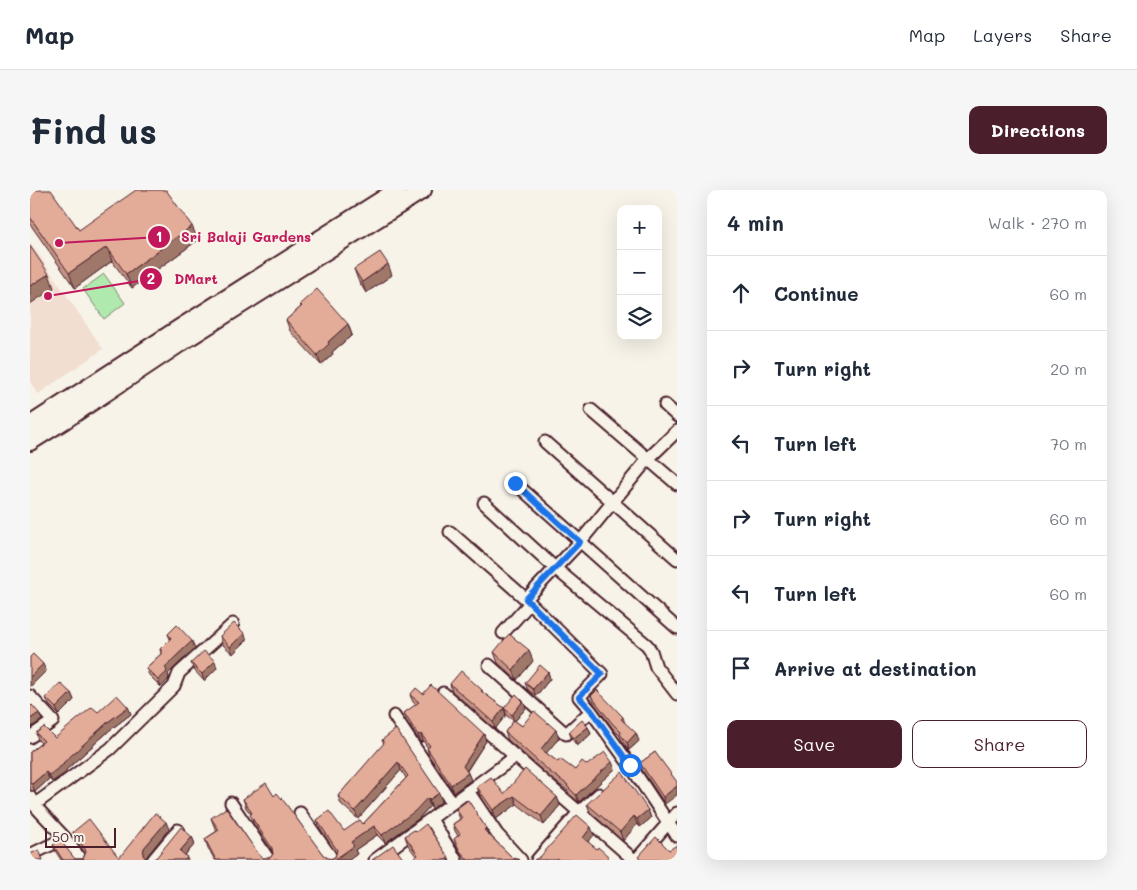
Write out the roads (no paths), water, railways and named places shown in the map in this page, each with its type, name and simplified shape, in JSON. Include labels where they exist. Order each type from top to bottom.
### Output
[{"type":"highway","points":[[30,425],[397,190]]},
{"type":"highway","points":[[30,442],[185,340],[423,190]]},
{"type":"street","points":[[665,405],[677,416]]},
{"type":"street","points":[[591,410],[677,484]]},
{"type":"street","points":[[503,633],[555,568],[580,542],[648,459],[677,431]]},
{"type":"street","points":[[544,442],[677,559]]},
{"type":"street","points":[[515,483],[677,628]]},
{"type":"street","points":[[484,503],[555,568],[647,645],[656,667],[677,694]]},
{"type":"street","points":[[450,532],[528,601],[602,674],[579,697],[591,710],[626,768],[677,836]]},
{"type":"street","points":[[81,860],[32,801],[110,749],[174,686],[179,673],[233,624]]},
{"type":"street","points":[[489,665],[566,734],[591,710]]},
{"type":"street","points":[[442,693],[635,860],[677,813]]},
{"type":"street","points":[[30,696],[53,721],[30,737]]},
{"type":"street","points":[[394,716],[452,803]]},
{"type":"street","points":[[375,860],[516,756]]},
{"type":"street","points":[[537,860],[579,812],[608,785]]},
{"type":"street","points":[[468,791],[497,834],[520,860]]},
{"type":"street","points":[[232,803],[269,860]]},
{"type":"street","points":[[300,813],[333,860]]},
{"type":"street","points":[[431,819],[456,860]]},
{"type":"street","points":[[153,860],[178,830]]},
{"type":"street","points":[[30,855],[64,838]]},
{"type":"place","name":"Sri Balaji Gardens","points":[[59,243]]},
{"type":"place","name":"DMart","points":[[48,296]]}]
